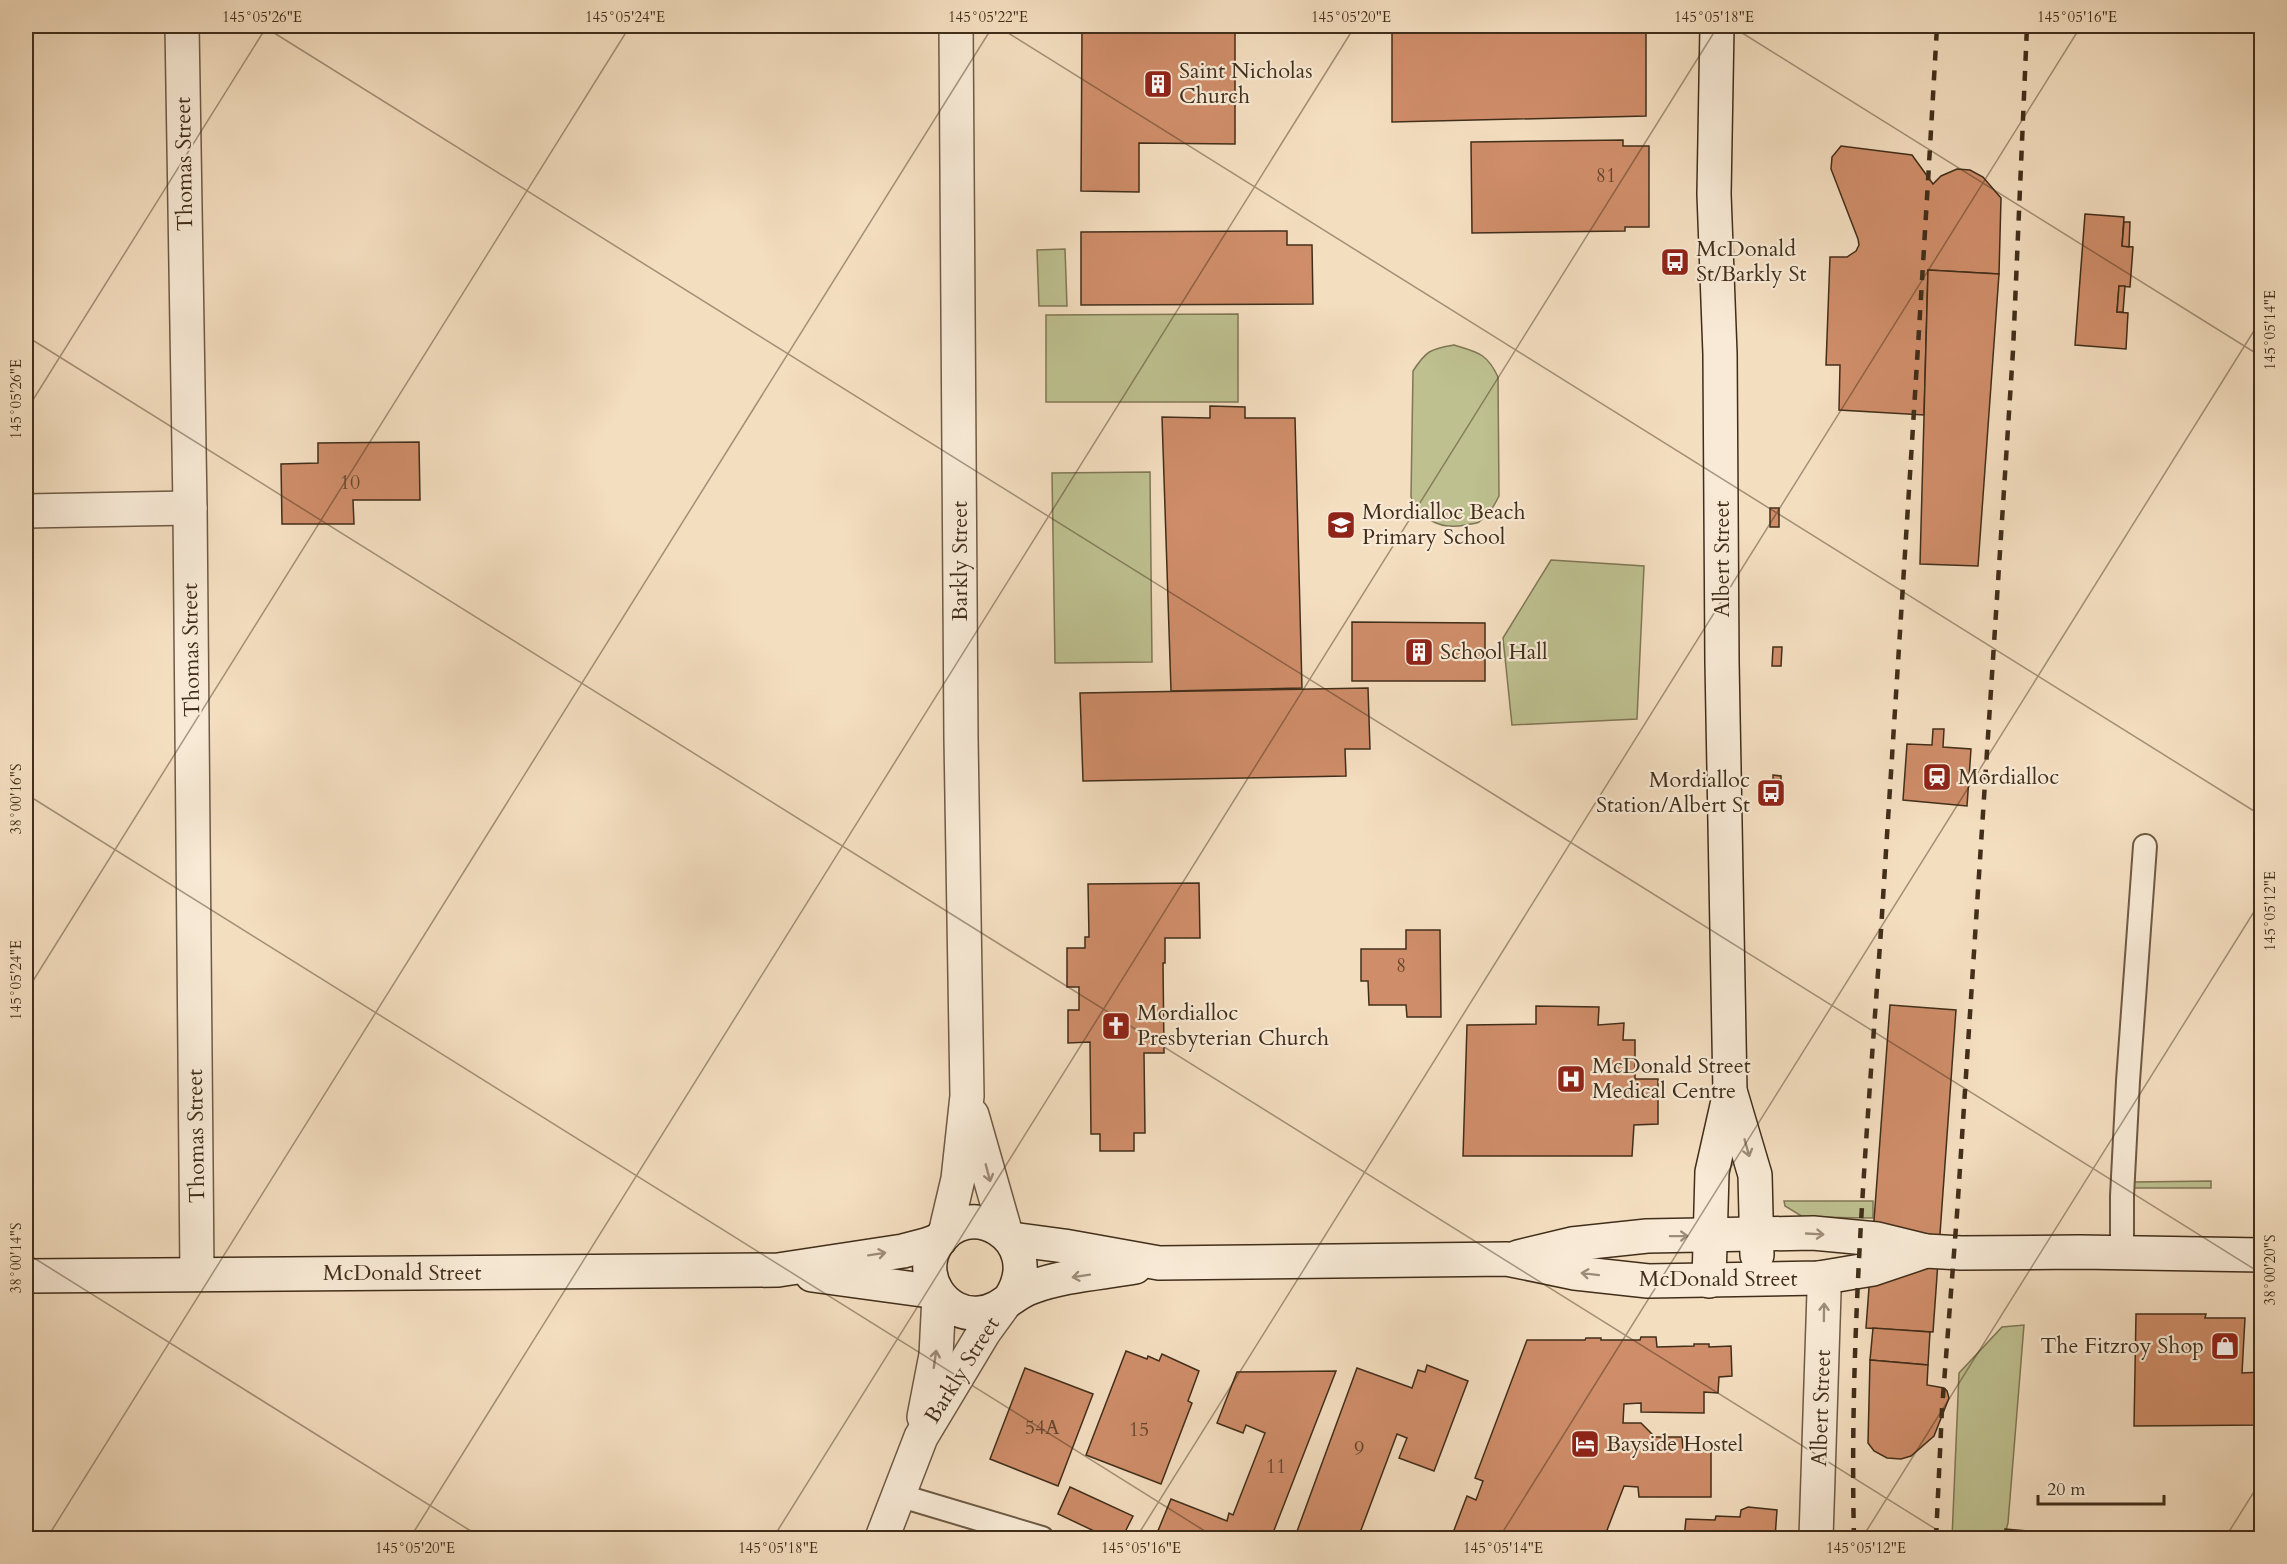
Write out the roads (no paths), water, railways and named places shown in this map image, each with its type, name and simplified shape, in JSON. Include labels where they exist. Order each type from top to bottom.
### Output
[{"type":"street","name":"Thomas Street","points":[[182,26],[190,508],[197,1274]]},
{"type":"street","name":"Barkly Street","points":[[942,1237],[958,1179],[967,1096],[961,738],[956,26]]},
{"type":"street","name":"Albert Street","points":[[1709,1281],[1712,1172],[1730,1092],[1720,354],[1714,194],[1717,26]]},
{"type":"street","points":[[26,511],[190,508]]},
{"type":"street","name":"Albert Street","points":[[1730,1092],[1755,1175],[1758,1280]]},
{"type":"street","name":"Barkly Street","points":[[967,1096],[1009,1237]]},
{"type":"street","points":[[971,1222],[990,1225],[1009,1237],[1020,1255],[1021,1264],[1019,1282],[1008,1300],[989,1312],[970,1314],[953,1308],[938,1294],[931,1277],[930,1261],[935,1246],[942,1237],[953,1228],[971,1222]]},
{"type":"street","name":"McDonald Street","points":[[1507,1259],[1572,1244],[1647,1236],[1757,1233],[1813,1233],[1877,1239],[1926,1251],[1961,1253],[2261,1255]]},
{"type":"street","name":"McDonald Street","points":[[26,1276],[778,1270],[903,1251],[926,1245],[942,1237]]},
{"type":"street","name":"McDonald Street","points":[[1009,1237],[1160,1263]]},
{"type":"street","name":"McDonald Street","points":[[1008,1300],[1042,1283],[1160,1263],[1507,1259],[1575,1273],[1648,1281],[1709,1281],[1820,1278],[1873,1269],[1926,1251]]},
{"type":"street","name":"McDonald Street","points":[[778,1270],[938,1294]]},
{"type":"street","name":"Albert Street","points":[[1816,1539],[1824,1292],[1820,1278]]},
{"type":"street","name":"Barkly Street","points":[[921,1437],[936,1355],[938,1294]]},
{"type":"street","name":"Barkly Street","points":[[882,1539],[921,1437],[990,1322],[1008,1300]]},
{"type":"lane","points":[[2122,1253],[2124,1153],[2145,846]]},
{"type":"lane","points":[[898,1495],[1042,1539]]},
{"type":"railway","points":[[1854,1538],[1854,1386],[1860,1234],[1903,591],[1937,26]]},
{"type":"railway","points":[[1936,1538],[1942,1409],[1957,1214],[2013,351],[2027,26]]},
{"type":"place","name":"Saint Nicholas Church","points":[[1158,84]]},
{"type":"place","name":"McDonald St/Barkly St","points":[[1675,262]]},
{"type":"place","name":"Mordialloc Beach Primary School","points":[[1341,525]]},
{"type":"place","name":"School Hall","points":[[1419,652]]},
{"type":"place","name":"Mordialloc","points":[[1937,777]]},
{"type":"place","name":"Mordialloc Station/Albert St","points":[[1771,793]]},
{"type":"place","name":"Mordialloc Presbyterian Church","points":[[1116,1026]]},
{"type":"place","name":"McDonald Street Medical Centre","points":[[1571,1079]]},
{"type":"place","name":"The Fitzroy Shop","points":[[2225,1346]]},
{"type":"place","name":"Bayside Hostel","points":[[1585,1444]]}]
